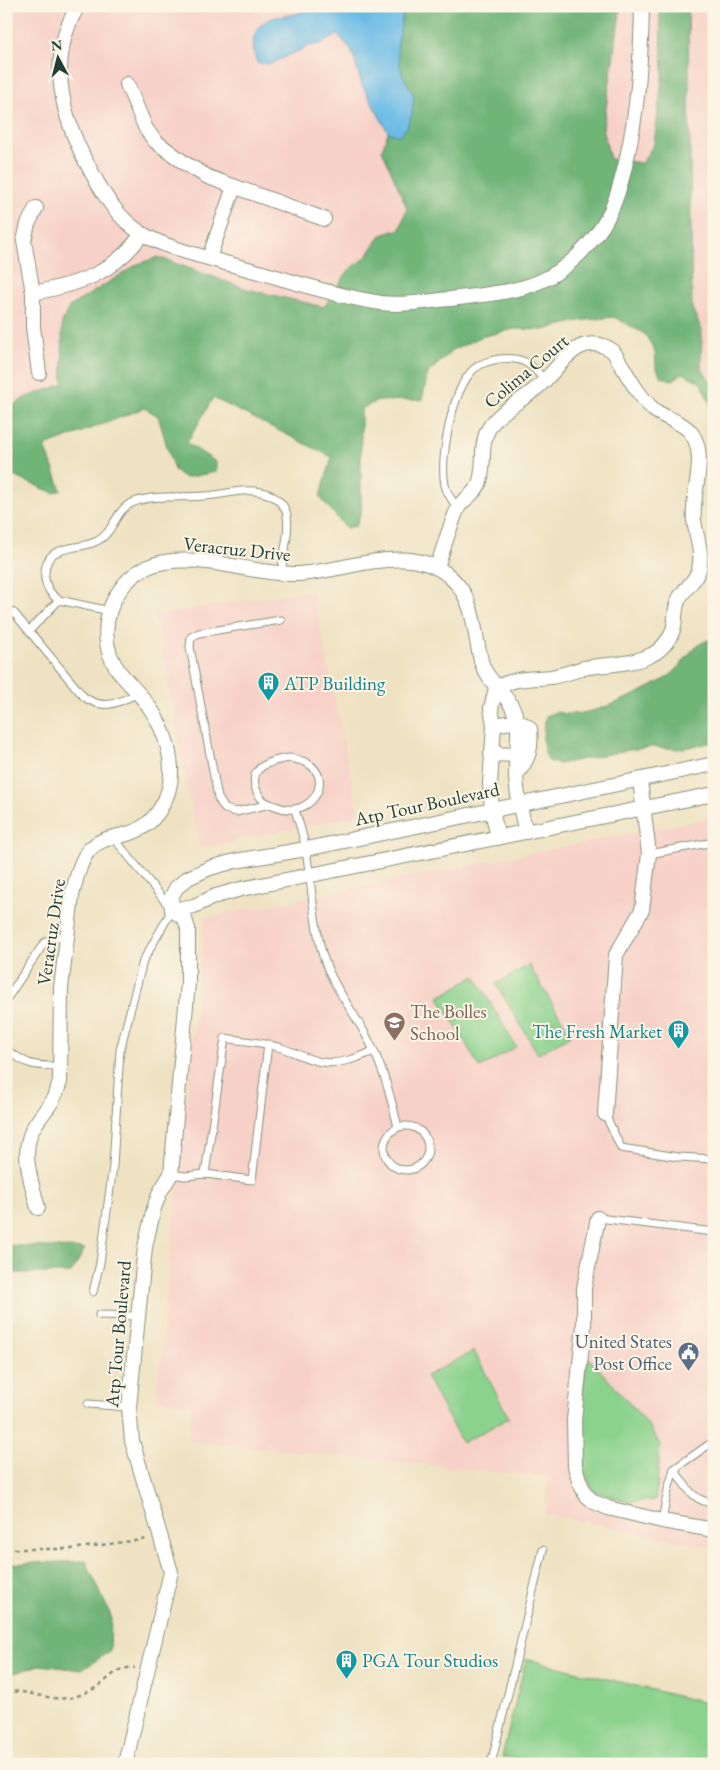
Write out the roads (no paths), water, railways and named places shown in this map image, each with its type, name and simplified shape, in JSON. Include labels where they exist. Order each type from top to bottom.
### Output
[{"type":"street","points":[[78,6],[68,26],[61,49],[61,84],[68,122],[79,149],[106,197],[126,222],[142,234],[161,243],[209,258],[326,291],[383,303],[407,304],[525,289],[553,276],[580,254],[597,234],[615,201],[632,137],[641,53],[642,6]]},
{"type":"street","points":[[127,84],[146,129],[156,141],[186,164],[208,177],[324,218]]},
{"type":"street","points":[[209,258],[234,186]]},
{"type":"street","points":[[36,208],[28,224],[24,241],[25,256],[33,293],[33,327],[39,373]]},
{"type":"street","points":[[33,293],[88,279],[109,268],[133,247],[142,234]]},
{"type":"street","name":"Colima Court","points":[[437,567],[458,508],[475,491],[480,483],[484,439],[489,428],[495,420],[545,380],[574,351],[582,346],[594,344],[605,346],[612,351],[646,402],[656,411],[686,428],[692,434],[697,444],[699,459],[694,518],[701,560],[694,580],[680,596],[676,605],[674,627],[670,637],[651,656],[627,662],[585,668],[561,675],[516,679],[505,682],[496,688]]},
{"type":"street","name":"Veracruz Drive","points":[[38,1208],[27,1154],[29,1137],[36,1122],[49,1107],[56,1095],[60,1082],[61,988],[72,895],[82,862],[88,851],[97,843],[139,830],[151,821],[166,798],[170,782],[171,768],[164,735],[157,720],[138,693],[119,672],[110,657],[106,642],[106,627],[110,611],[119,592],[126,582],[141,570],[159,563],[172,561],[212,563],[280,573],[314,573],[382,560],[418,562],[437,567],[449,575],[467,599],[472,613],[483,667],[496,688],[513,708],[519,738],[516,755],[516,775],[526,832]]},
{"type":"street","points":[[496,688],[491,708],[494,725],[490,784],[492,810],[498,838]]},
{"type":"street","points":[[494,725],[517,722],[526,725],[530,729],[530,750],[525,763],[516,775]]},
{"type":"street","points":[[491,754],[516,755]]},
{"type":"street","name":"Atp Tour Boulevard","points":[[125,1764],[171,1572],[132,1441],[129,1407],[145,1247],[154,1208],[160,1192],[171,1174],[188,983],[188,929],[185,919],[172,910],[170,898],[176,888],[188,878],[210,868],[235,861],[306,849],[714,764]]},
{"type":"street","points":[[604,1114],[616,955],[642,910],[649,854],[640,780]]},
{"type":"street","points":[[172,910],[194,906],[216,896],[241,889],[714,794]]},
{"type":"street","points":[[598,1218],[584,1288],[584,1326],[574,1420],[575,1460],[579,1480],[585,1494],[594,1502],[608,1508],[662,1521],[714,1530]]},
{"type":"lane","points":[[458,508],[450,498],[445,486],[443,472],[448,429],[453,409],[468,375],[484,362],[515,358],[529,365],[545,380]]},
{"type":"lane","points":[[110,611],[59,600],[53,596],[48,589],[47,566],[50,558],[63,548],[92,544],[100,540],[108,533],[126,506],[147,498],[205,496],[249,490],[273,496],[281,503],[288,521],[280,573]]},
{"type":"lane","points":[[29,631],[59,600]]},
{"type":"lane","points":[[6,609],[14,613],[84,697],[92,703],[112,704],[138,693]]},
{"type":"lane","points":[[270,804],[236,812],[225,809],[218,798],[190,647],[191,637],[199,633],[281,620]]},
{"type":"lane","points":[[289,758],[306,761],[316,770],[319,786],[318,792],[309,804],[295,810],[281,808],[262,800],[256,791],[254,778],[258,769],[268,762],[289,758]]},
{"type":"lane","points":[[295,810],[306,849],[318,938],[324,958],[334,982],[355,1015],[374,1051],[387,1083],[398,1127]]},
{"type":"lane","points":[[93,1292],[100,1263],[113,1166],[120,1050],[144,961],[172,910],[113,837]]},
{"type":"lane","points":[[649,854],[714,842]]},
{"type":"lane","points":[[6,1000],[44,943],[52,938],[68,935]]},
{"type":"lane","points":[[205,1174],[225,1038],[268,1044],[321,1062],[342,1062],[374,1051]]},
{"type":"lane","points":[[171,1174],[185,1176],[205,1174],[252,1180],[268,1044]]},
{"type":"lane","points":[[6,1050],[34,1066],[60,1066]]},
{"type":"lane","points":[[604,1114],[621,1148],[678,1157],[714,1159]]},
{"type":"lane","points":[[406,1125],[420,1130],[428,1142],[427,1157],[417,1168],[410,1170],[396,1168],[386,1157],[384,1150],[387,1136],[398,1127],[406,1125]]},
{"type":"lane","points":[[598,1218],[714,1232]]},
{"type":"lane","points":[[99,1315],[138,1316]]},
{"type":"lane","points":[[88,1404],[129,1407]]},
{"type":"lane","points":[[662,1521],[674,1469],[714,1440]]},
{"type":"lane","points":[[674,1469],[695,1497],[705,1502],[714,1503]]},
{"type":"lane","points":[[491,1764],[543,1550]]},
{"type":"water","points":[[310,6],[411,6],[403,12],[397,49],[402,74],[414,96],[412,114],[407,127],[399,136],[388,132],[362,85],[351,49],[338,35],[270,64],[257,63],[253,46],[257,29],[266,21],[300,13]]},
{"type":"place","name":"ATP Building","points":[[268,702]]},
{"type":"place","name":"The Bolles School","points":[[394,1041]]},
{"type":"place","name":"The Fresh Market","points":[[678,1050]]},
{"type":"place","name":"United States Post Office","points":[[688,1371]]},
{"type":"place","name":"PGA Tour Studios","points":[[346,1679]]}]
